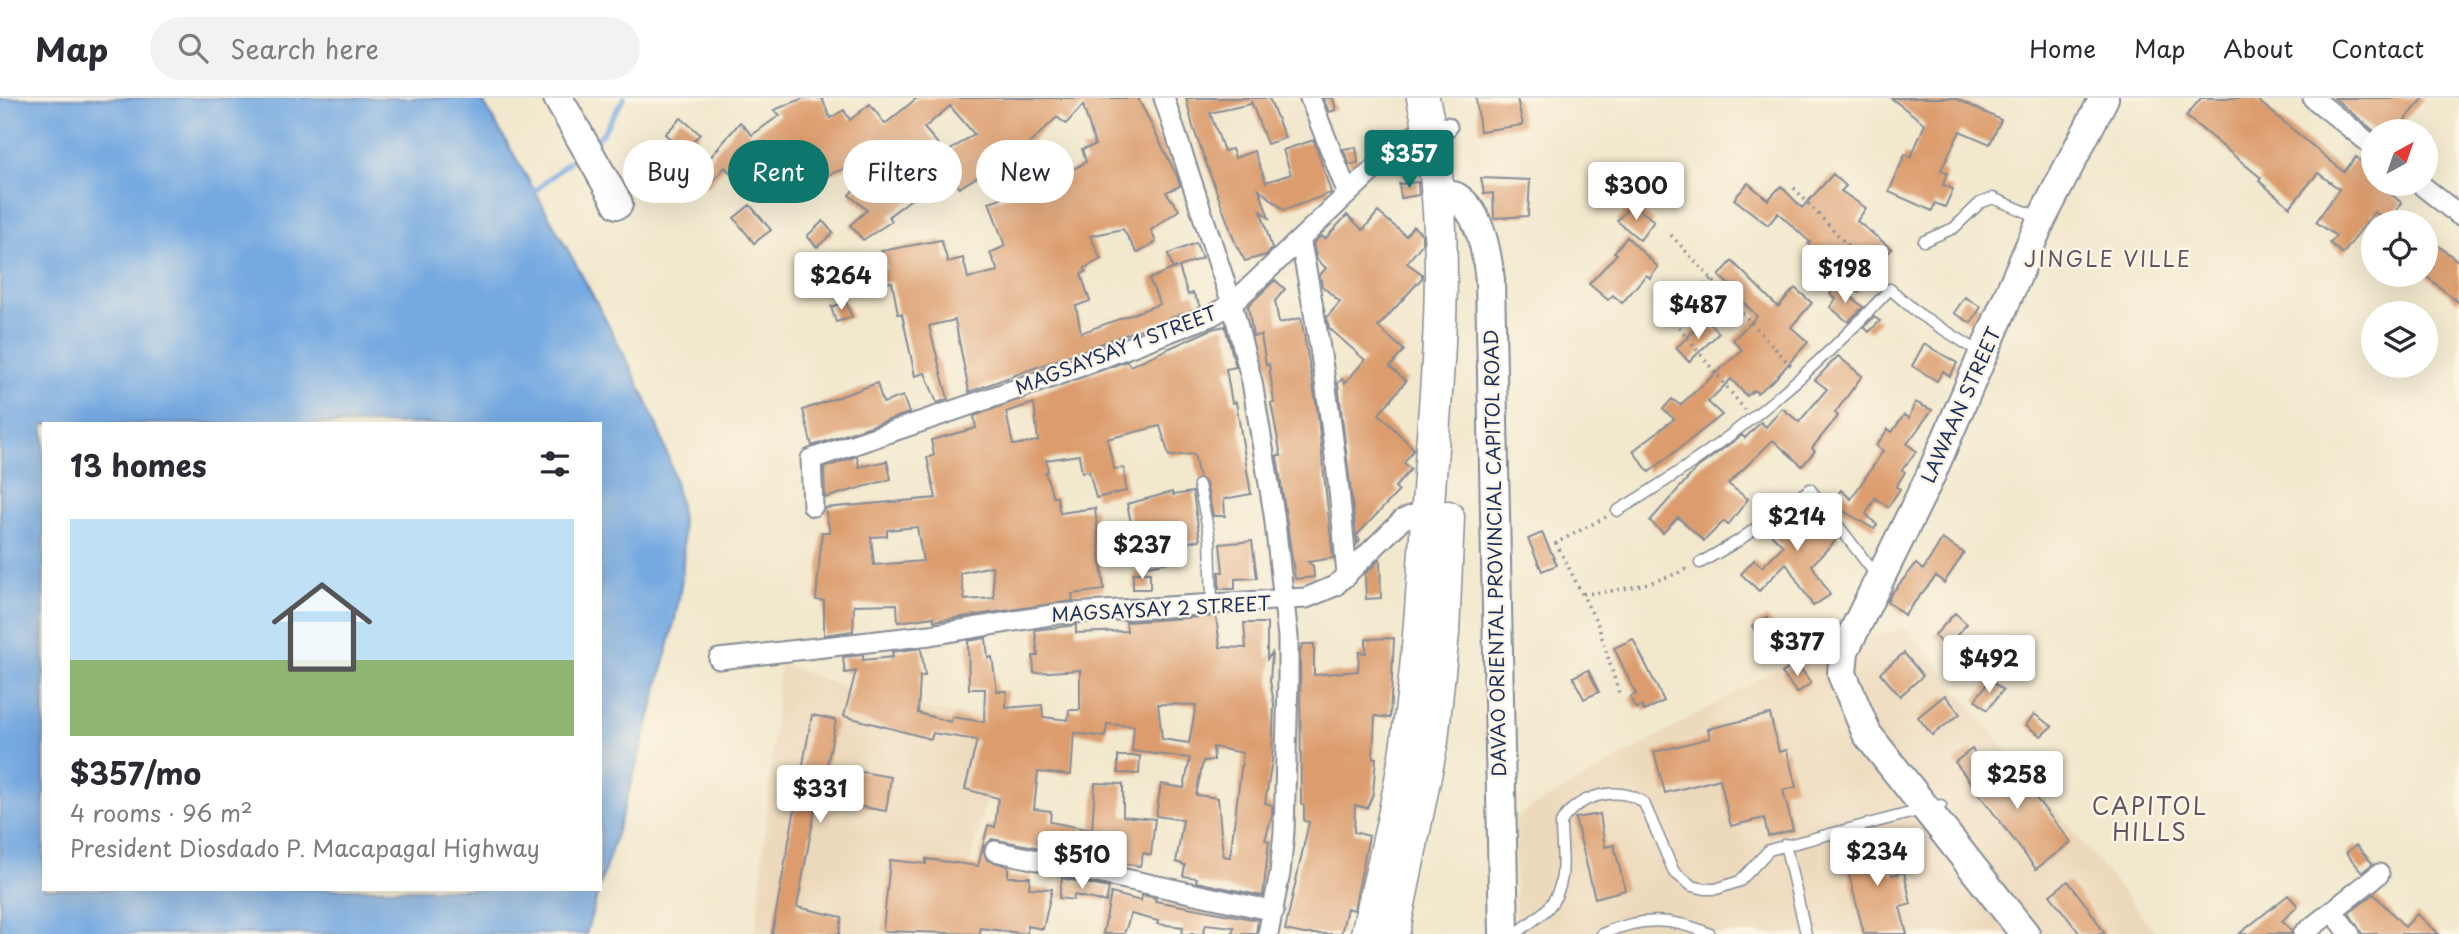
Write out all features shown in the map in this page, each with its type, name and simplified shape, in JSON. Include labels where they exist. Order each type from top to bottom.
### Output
[{"type":"main road","points":[[1392,934],[1432,741],[1443,633],[1438,511],[1440,336],[1447,185],[1435,113]]},
{"type":"main road","points":[[1367,934],[1399,795],[1438,511]]},
{"type":"street","points":[[1164,98],[1232,304],[1252,382],[1274,514],[1288,648],[1284,832],[1274,911],[1268,934]]},
{"type":"street","points":[[1310,98],[1348,194]]},
{"type":"street","name":"LAWAAN STREET","points":[[1934,807],[1878,726],[1860,714],[1842,674],[1844,650],[1924,490],[2042,219],[2104,98]]},
{"type":"street","points":[[2313,98],[2361,136]]},
{"type":"street","points":[[558,99],[618,204]]},
{"type":"street","name":"MAGSAYSAY 1 STREET","points":[[813,506],[811,459],[1055,376],[1191,326],[1232,304],[1435,113]]},
{"type":"street","name":"DAVAO ORIENTAL PROVINCIAL CAPITOL ROAD","points":[[1447,185],[1476,225],[1490,280],[1504,934]]},
{"type":"street","points":[[2435,196],[2459,215]]},
{"type":"street","points":[[1300,239],[1322,346],[1339,481],[1347,576]]},
{"type":"street","name":"MAGSAYSAY 2 STREET","points":[[719,659],[930,635],[1057,614],[1284,602],[1323,593],[1347,576],[1402,520],[1438,511]]},
{"type":"street","points":[[1934,807],[2028,931]]},
{"type":"street","points":[[995,851],[1274,911]]},
{"type":"street","points":[[2304,934],[2379,874]]},
{"type":"street","points":[[2333,912],[2350,934]]},
{"type":"lane","points":[[1924,241],[1954,228],[1980,203],[1993,198],[2042,219]]},
{"type":"lane","points":[[1617,511],[1687,468],[1754,420],[1803,379],[1890,289],[1919,314],[1983,354]]},
{"type":"lane","points":[[1199,485],[1210,538],[1212,606]]},
{"type":"lane","points":[[1700,563],[1738,541],[1810,489],[1879,578]]},
{"type":"lane","points":[[1516,934],[1545,911],[1558,891],[1564,868],[1561,822],[1577,806],[1596,797],[1618,792],[1635,796],[1644,803],[1669,864],[1681,879],[1692,887],[1716,889],[1740,881],[1769,850],[1934,807]]},
{"type":"lane","points":[[1786,844],[1806,934]]},
{"type":"lane","points":[[1602,934],[1624,924],[1661,919],[1710,934]]},
{"type":"path","points":[[1794,188],[1890,289]]},
{"type":"path","points":[[1671,235],[1803,379]]},
{"type":"path","points":[[1712,279],[1670,316],[1754,420]]},
{"type":"path","points":[[1617,511],[1556,542],[1611,657],[1619,693]]},
{"type":"path","points":[[1583,594],[1624,591],[1650,584],[1700,563]]},
{"type":"shaded area","points":[[1907,629],[2157,934],[1516,934],[1514,818],[1819,645]]},
{"type":"shaded area","points":[[780,663],[892,705],[1007,720],[952,934],[756,934]]},
{"type":"water","points":[[0,98],[481,98],[538,196],[642,391],[668,458],[678,493],[683,528],[680,593],[639,756],[602,879],[602,422],[42,422],[42,891],[598,891],[586,934],[0,934]]},
{"type":"building","points":[[804,98],[822,98],[830,118],[844,110],[850,120],[870,104],[885,124],[917,98],[1138,98],[1176,174],[1180,186],[1166,192],[1179,210],[1151,230],[1156,242],[1137,253],[1123,229],[1090,236],[1101,259],[1085,268],[1086,272],[1081,274],[1090,301],[1076,306],[1081,333],[1160,304],[1149,279],[1173,269],[1168,254],[1196,243],[1202,258],[1179,267],[1188,295],[1193,293],[1201,307],[969,392],[955,320],[929,326],[948,399],[937,403],[925,373],[915,376],[902,314],[898,314],[892,282],[868,284],[866,270],[887,268],[881,251],[941,240],[948,262],[963,258],[968,278],[998,271],[990,253],[1005,246],[989,203],[1074,203],[1074,169],[1086,162],[1082,149],[1095,145],[1083,105],[1066,124],[1057,117],[1033,140],[976,140],[976,178],[962,186],[962,142],[974,134],[950,106],[924,128],[935,140],[843,140],[843,169],[829,175],[829,140],[728,140],[728,170],[725,167],[714,180],[714,153],[740,122],[752,135],[780,115],[774,110]]},
{"type":"building","points":[[1186,98],[1269,98],[1285,138],[1267,144],[1251,101],[1251,104],[1210,113],[1224,151],[1232,149],[1235,158],[1254,151],[1266,182],[1291,174],[1283,150],[1314,140],[1331,193],[1284,210],[1259,189],[1269,218],[1261,211],[1272,249],[1266,255],[1245,261],[1236,245],[1193,127]]},
{"type":"building","points":[[1323,98],[1333,98],[1336,110],[1329,112]]},
{"type":"building","points":[[1476,98],[1517,98],[1523,125],[1480,131]]},
{"type":"building","points":[[1891,98],[1955,98],[2001,120],[1990,144],[1960,131],[1941,170],[1947,173],[1943,185],[1953,189],[1945,207],[1935,203],[1932,211],[1889,192],[1905,154],[1911,157],[1925,124]]},
{"type":"building","points":[[2201,98],[2255,98],[2344,172],[2356,157],[2361,161],[2361,196],[2393,196],[2402,203],[2397,210],[2361,210],[2361,230],[2343,254],[2330,243],[2336,236],[2316,222],[2339,189],[2318,173],[2290,207],[2259,181],[2261,178],[2186,116]]},
{"type":"building","points":[[2334,98],[2424,98],[2406,119],[2361,120]]},
{"type":"building","points":[[681,118],[700,134],[694,140],[671,140],[665,134]]},
{"type":"building","points":[[1356,147],[1358,163],[1350,165],[1343,149]]},
{"type":"building","points":[[1833,174],[1846,186],[1841,191],[1866,208],[1857,221],[1892,249],[1867,275],[1871,280],[1858,293],[1822,264],[1825,260],[1808,244],[1810,242],[1778,213],[1768,225],[1734,199],[1748,183],[1768,200],[1781,186],[1802,208]]},
{"type":"building","points":[[1481,178],[1530,180],[1528,216],[1494,218],[1493,193],[1484,194]]},
{"type":"building","points":[[1418,182],[1419,195],[1401,198],[1399,184]]},
{"type":"building","points":[[859,203],[906,203],[889,216],[892,221],[863,240],[850,225],[867,210]]},
{"type":"building","points":[[1632,204],[1654,221],[1640,240],[1617,221]]},
{"type":"building","points":[[750,205],[771,230],[754,243],[734,218]]},
{"type":"building","points":[[1378,212],[1406,236],[1413,226],[1422,234],[1422,244],[1407,263],[1422,274],[1422,278],[1378,327],[1404,350],[1390,367],[1406,381],[1379,414],[1414,449],[1404,463],[1411,469],[1395,487],[1399,491],[1356,536],[1338,383],[1342,379],[1345,383],[1365,360],[1329,328],[1327,317],[1340,302],[1322,286],[1320,275],[1326,268],[1317,260],[1313,243],[1322,236],[1325,239],[1347,215],[1363,230]]},
{"type":"building","points":[[823,221],[833,233],[817,247],[807,236]]},
{"type":"building","points":[[1627,237],[1658,267],[1650,278],[1646,275],[1622,303],[1613,295],[1608,300],[1589,284],[1617,254],[1614,252]]},
{"type":"building","points":[[2438,245],[2459,262],[2459,303],[2438,286]]},
{"type":"building","points":[[1732,261],[1778,307],[1795,288],[1812,303],[1791,327],[1808,342],[1774,380],[1757,393],[1754,390],[1747,396],[1731,379],[1708,402],[1722,415],[1649,472],[1633,451],[1674,419],[1663,409],[1672,399],[1680,405],[1742,350],[1733,340],[1757,316],[1740,299],[1743,297],[1719,276]]},
{"type":"building","points":[[1275,280],[1285,289],[1275,301],[1279,323],[1301,318],[1317,408],[1333,558],[1308,562],[1313,566],[1314,577],[1295,579],[1277,456],[1281,456],[1271,403],[1274,403],[1269,364],[1266,365],[1261,335],[1253,336],[1248,306]]},
{"type":"building","points":[[1838,286],[1863,307],[1848,322],[1830,307],[1836,299],[1830,294]]},
{"type":"building","points":[[1965,297],[1981,307],[1971,323],[1954,313]]},
{"type":"building","points":[[846,302],[852,317],[836,322],[831,307]]},
{"type":"building","points":[[1874,317],[1880,321],[1869,332],[1864,327]]},
{"type":"building","points":[[1706,319],[1719,333],[1689,362],[1676,348]]},
{"type":"building","points":[[1225,326],[1236,367],[1226,369],[1232,403],[1236,402],[1251,494],[1224,499],[1225,516],[1213,516],[1206,483],[1199,478],[1194,454],[1169,456],[1160,426],[1107,439],[1114,469],[1124,468],[1126,491],[1096,498],[1089,471],[1082,472],[1079,455],[1046,460],[1048,471],[1045,472],[1053,497],[1057,497],[1060,513],[1095,508],[1104,590],[1072,594],[1073,601],[934,621],[934,617],[898,622],[897,604],[854,605],[853,631],[824,635],[824,601],[816,600],[822,532],[830,532],[825,508],[936,498],[927,458],[934,455],[931,440],[976,428],[974,416],[1127,361],[1130,366],[1212,329]],"holes":[[[1034,403],[1038,441],[1013,445],[1006,412]],[[917,527],[923,561],[874,565],[871,537],[887,536],[887,530]],[[992,566],[994,598],[965,600],[960,573]]]},
{"type":"building","points":[[1924,344],[1957,363],[1950,376],[1943,371],[1937,381],[1912,366]]},
{"type":"building","points":[[1838,356],[1862,376],[1835,413],[1838,416],[1812,448],[1815,451],[1802,466],[1773,440],[1728,484],[1748,499],[1728,525],[1724,521],[1704,541],[1678,517],[1663,533],[1650,521],[1697,468],[1742,435],[1745,438],[1761,422],[1766,427],[1782,408],[1799,422],[1827,389],[1815,380]]},
{"type":"building","points":[[877,383],[883,403],[903,396],[909,413],[812,446],[803,410]]},
{"type":"building","points":[[1915,402],[1932,410],[1907,444],[1916,451],[1902,470],[1905,472],[1896,487],[1900,489],[1888,507],[1875,498],[1866,514],[1877,525],[1874,529],[1830,503],[1841,490],[1851,499],[1883,451],[1876,446],[1888,429],[1892,432],[1904,415],[1909,418]]},
{"type":"building","points":[[857,456],[859,467],[887,461],[891,479],[825,498],[824,468]]},
{"type":"building","points":[[1172,492],[1173,495],[1193,492],[1200,540],[1177,544],[1180,560],[1142,567],[1139,541],[1135,541],[1127,504]]},
{"type":"building","points":[[1805,502],[1838,538],[1812,565],[1830,595],[1813,606],[1786,563],[1759,591],[1741,574],[1754,560],[1762,567],[1783,546],[1771,534]]},
{"type":"building","points":[[1542,533],[1557,565],[1542,571],[1528,539]]},
{"type":"building","points":[[1942,539],[1964,553],[1944,583],[1936,576],[1904,615],[1887,601],[1916,564],[1923,570]]},
{"type":"building","points":[[1252,541],[1257,578],[1235,579],[1235,589],[1219,589],[1219,572],[1223,572],[1220,544]]},
{"type":"building","points":[[1380,559],[1381,598],[1366,599],[1365,574]]},
{"type":"building","points":[[1133,573],[1150,573],[1150,589],[1133,589]]},
{"type":"building","points":[[1955,613],[1967,624],[1946,647],[1934,636]]},
{"type":"building","points":[[1216,616],[1220,647],[1246,648],[1244,623],[1267,623],[1267,659],[1272,653],[1270,681],[1274,703],[1272,761],[1265,803],[1272,805],[1272,815],[1265,840],[1269,841],[1263,896],[1196,882],[1197,878],[1183,876],[1185,865],[1176,862],[1183,820],[1156,816],[1161,784],[1184,788],[1190,758],[1132,751],[1134,726],[1107,724],[1105,737],[1074,733],[1071,775],[1038,772],[1034,809],[1051,811],[1050,822],[1092,830],[1095,783],[1123,784],[1123,816],[1155,819],[1151,855],[1143,853],[1140,866],[992,839],[983,848],[987,860],[1008,866],[1008,877],[1030,877],[1029,888],[1052,889],[1043,929],[1027,926],[1027,934],[980,928],[980,934],[883,931],[890,860],[926,864],[926,859],[978,866],[988,825],[995,827],[998,798],[965,789],[977,740],[933,733],[931,739],[844,716],[856,671],[845,673],[843,657],[863,655],[863,660],[893,657],[892,652],[921,648],[925,676],[920,676],[918,713],[951,722],[952,717],[984,722],[985,689],[969,689],[968,641],[986,638],[988,658],[992,657],[997,691],[1007,691],[1006,708],[1042,705],[1043,717],[1068,720],[1069,710],[1080,710],[1080,670],[1034,673],[1033,656],[1038,656],[1035,630],[1076,625],[1076,633],[1127,631],[1126,622]],"holes":[[[1158,704],[1196,705],[1189,743],[1162,739]],[[1213,747],[1243,753],[1230,857],[1223,856],[1218,798],[1196,795],[1203,761],[1214,760]]]},
{"type":"building","points":[[1767,617],[1781,638],[1766,648],[1752,626]]},
{"type":"building","points":[[1394,638],[1390,718],[1375,716],[1373,794],[1367,808],[1355,805],[1354,832],[1369,836],[1354,910],[1347,908],[1341,934],[1304,934],[1285,930],[1309,822],[1304,821],[1304,806],[1301,803],[1300,649],[1303,644],[1314,644],[1314,675],[1358,671],[1359,652],[1366,653],[1366,639]]},
{"type":"building","points":[[1633,639],[1664,701],[1644,711],[1642,706],[1636,709],[1630,697],[1636,694],[1614,648]]},
{"type":"building","points":[[1904,653],[1923,676],[1900,696],[1880,673]]},
{"type":"building","points":[[1797,663],[1811,683],[1797,693],[1782,673]]},
{"type":"building","points":[[1588,670],[1599,692],[1584,699],[1573,677]]},
{"type":"building","points":[[1990,680],[2003,690],[1987,710],[1975,700]]},
{"type":"building","points":[[1945,695],[1960,714],[1932,735],[1918,717]]},
{"type":"building","points":[[1770,714],[1779,752],[1787,750],[1796,787],[1783,790],[1793,830],[1768,836],[1764,818],[1731,826],[1720,779],[1665,793],[1654,752],[1710,738],[1708,729]]},
{"type":"building","points":[[2034,714],[2052,726],[2041,736],[2026,725]]},
{"type":"building","points":[[812,715],[836,720],[827,766],[891,777],[886,811],[817,799],[797,907],[842,917],[839,934],[772,934]]},
{"type":"building","points":[[1972,749],[1998,785],[2015,772],[2071,842],[2036,869],[1955,762]]},
{"type":"building","points":[[1118,756],[1140,756],[1139,774],[1118,773]]},
{"type":"building","points":[[1600,814],[1605,847],[1614,845],[1625,890],[1595,898],[1575,818]]},
{"type":"building","points":[[1883,837],[1892,875],[1904,872],[1911,904],[1900,907],[1907,934],[1864,934],[1842,847]]},
{"type":"building","points":[[2356,845],[2373,864],[2362,872],[2346,853]]},
{"type":"building","points":[[1062,878],[1109,888],[1106,902],[1074,895],[1073,900],[1059,898]]},
{"type":"building","points":[[2068,881],[2105,934],[2080,934],[2050,895]]},
{"type":"building","points":[[1111,893],[1141,901],[1142,895],[1156,898],[1155,901],[1258,920],[1256,934],[1232,934],[1234,927],[1206,924],[1203,934],[1182,934],[1183,927],[1157,924],[1158,921],[1131,914],[1124,934],[1103,934]]},
{"type":"building","points":[[2374,894],[2405,927],[2417,914],[2439,934],[2362,934],[2349,913]]},
{"type":"building","points":[[2288,895],[2298,906],[2282,921],[2291,930],[2291,934],[2239,934]]},
{"type":"waterway","points":[[594,141],[602,134],[624,98]]},
{"type":"waterway","points":[[535,191],[578,154]]},
{"type":"district","name":"JINGLE VILLE","points":[[2108,260]]},
{"type":"district","name":"CAPITOL HILLS","points":[[2150,820]]}]
